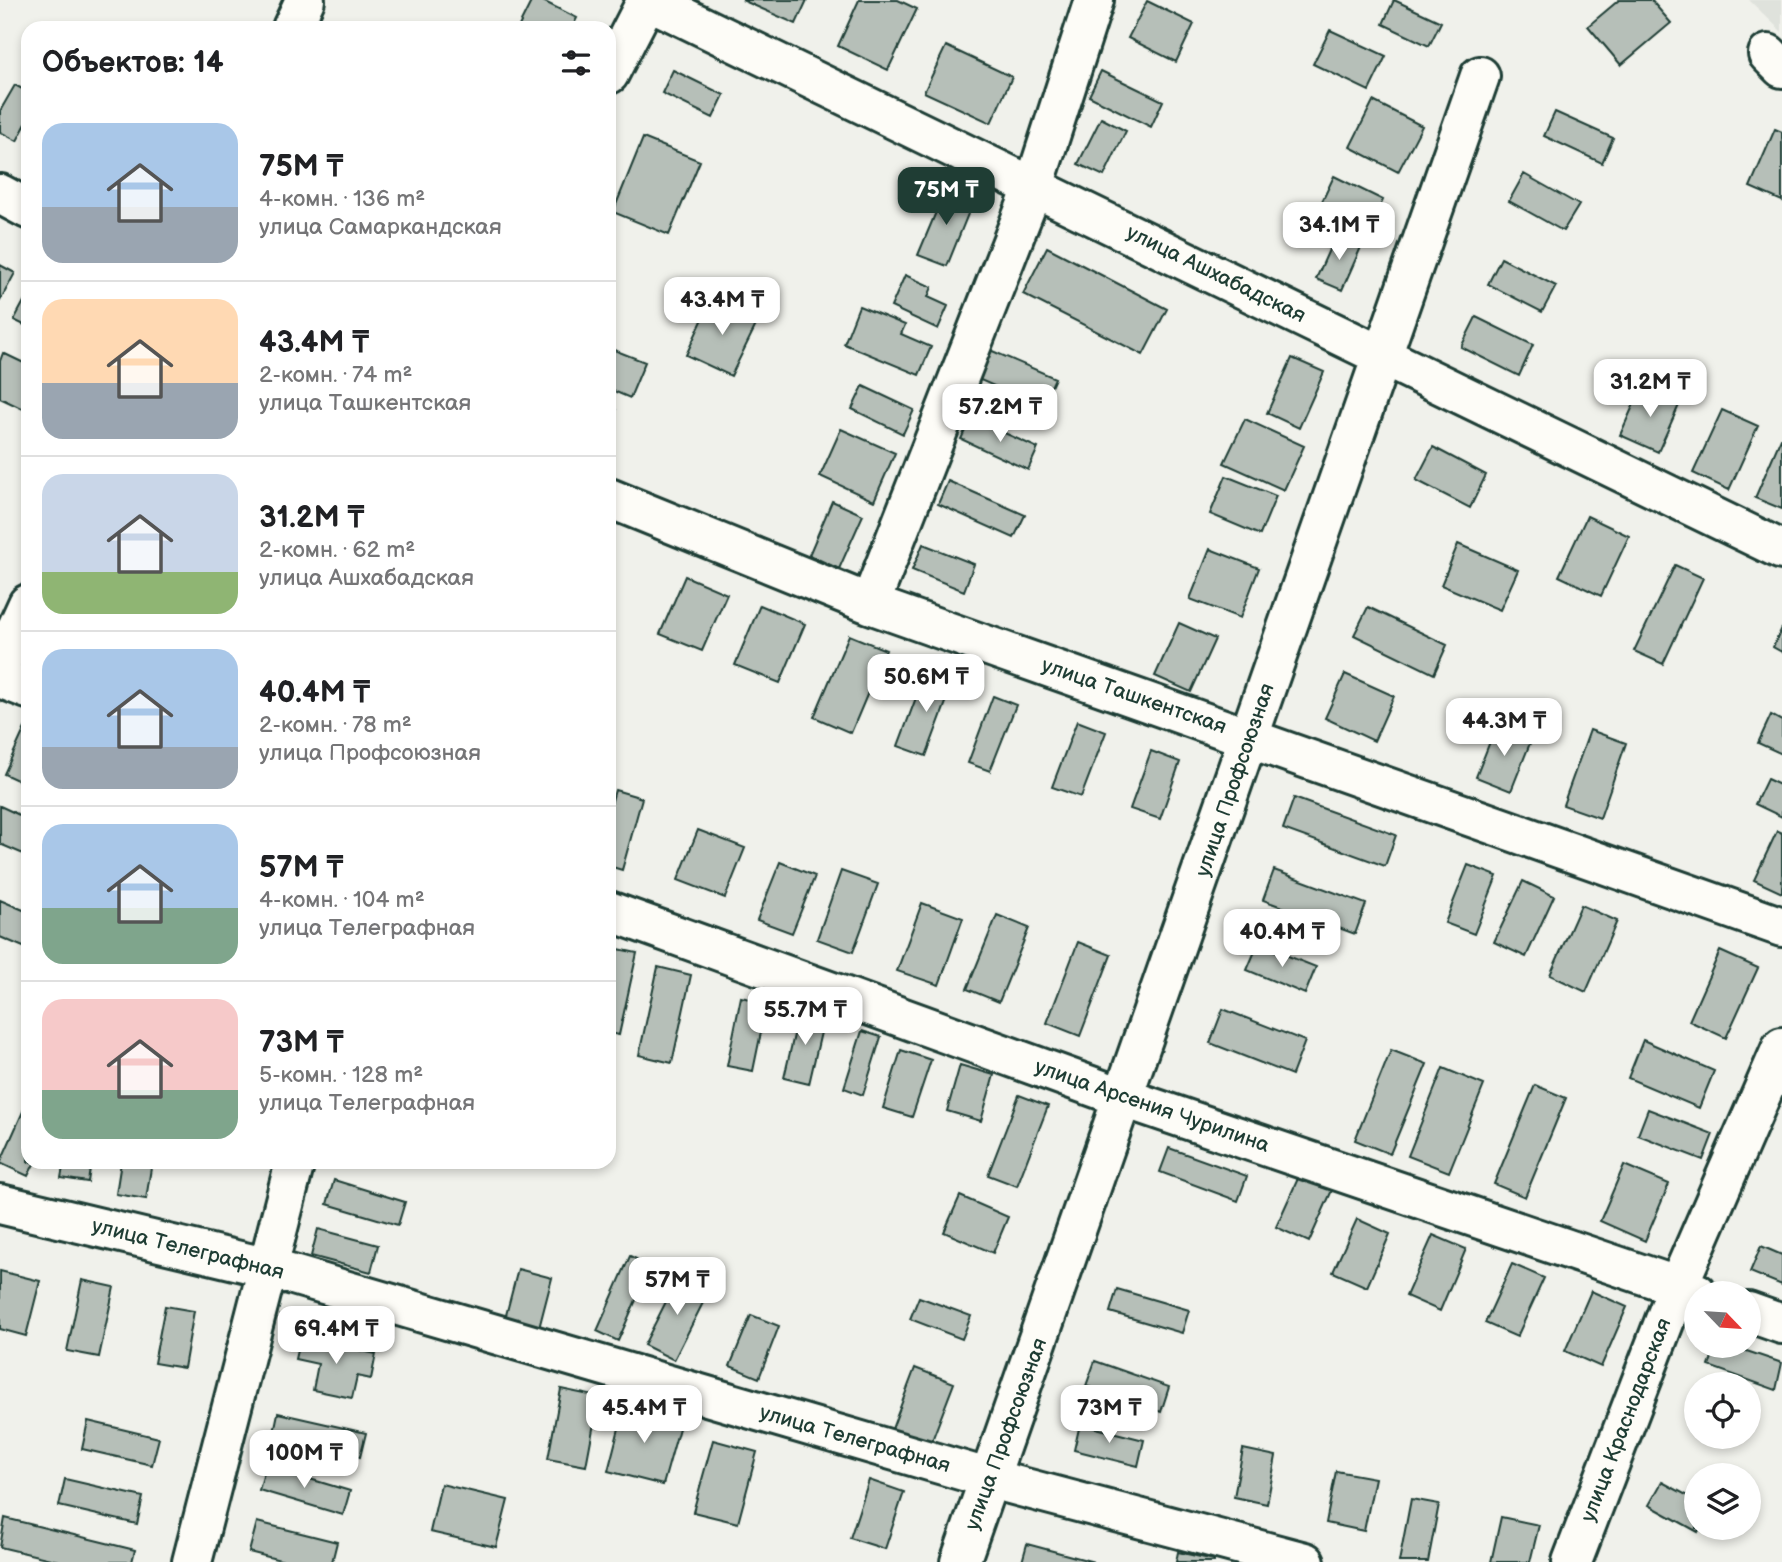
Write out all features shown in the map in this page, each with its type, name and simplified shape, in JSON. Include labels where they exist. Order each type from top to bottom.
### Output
[{"type":"street","points":[[295,21],[305,0]]},
{"type":"street","points":[[616,61],[648,0]]},
{"type":"street","name":"улица Ашхабадская","points":[[648,0],[1782,550]]},
{"type":"street","points":[[870,604],[1034,186],[1094,0]]},
{"type":"street","name":"улица Профсоюзная","points":[[960,1562],[1480,76]]},
{"type":"street","points":[[0,194],[21,205]]},
{"type":"street","name":"улица Ташкентская","points":[[616,501],[870,604],[1782,927]]},
{"type":"street","points":[[0,665],[21,619]]},
{"type":"street","points":[[0,678],[21,686]]},
{"type":"street","name":"улица Арсения Чурилина","points":[[616,914],[1124,1098],[1684,1288]]},
{"type":"street","name":"улица Краснодарская","points":[[1691,1281],[1782,1047]]},
{"type":"street","points":[[192,1562],[293,1169]]},
{"type":"street","name":"улица Телеграфная","points":[[0,1204],[269,1268],[991,1479],[1305,1562]]},
{"type":"street","name":"улица Краснодарская","points":[[1572,1562],[1684,1298]]},
{"type":"street","points":[[1761,1317],[1782,1324]]},
{"type":"shaded area","points":[[1749,0],[1782,0],[1782,32]]},
{"type":"building","points":[[532,0],[541,0],[577,18],[576,21],[522,21]]},
{"type":"building","points":[[742,0],[807,0],[796,24]]},
{"type":"building","points":[[859,0],[898,0],[917,9],[888,70],[838,46]]},
{"type":"building","points":[[1394,0],[1441,22],[1429,46],[1383,24]]},
{"type":"building","points":[[1619,0],[1651,0],[1671,23],[1621,65],[1588,26]]},
{"type":"building","points":[[1147,1],[1194,24],[1176,62],[1128,38]]},
{"type":"building","points":[[1330,30],[1386,56],[1369,91],[1313,64]]},
{"type":"building","points":[[946,46],[1012,77],[991,123],[924,92]]},
{"type":"building","points":[[673,70],[724,95],[713,118],[662,93]]},
{"type":"building","points":[[1101,71],[1163,101],[1151,127],[1089,96]]},
{"type":"building","points":[[15,85],[21,88],[21,133],[17,141],[0,132],[0,111]]},
{"type":"building","points":[[1373,101],[1422,126],[1398,172],[1350,147]]},
{"type":"building","points":[[1555,112],[1613,138],[1602,163],[1544,136]]},
{"type":"building","points":[[1101,118],[1126,131],[1104,176],[1078,164]]},
{"type":"building","points":[[1775,129],[1782,132],[1782,201],[1750,187]]},
{"type":"building","points":[[643,138],[700,161],[669,235],[616,213],[616,205]]},
{"type":"building","points":[[1524,174],[1579,205],[1563,231],[1509,201]]},
{"type":"building","points":[[1334,176],[1383,200],[1367,235],[1317,212]]},
{"type":"building","points":[[946,188],[974,199],[947,266],[918,255]]},
{"type":"building","points":[[1336,234],[1362,245],[1342,290],[1316,279]]},
{"type":"building","points":[[1047,247],[1167,309],[1143,355],[1023,294]]},
{"type":"building","points":[[1501,258],[1556,286],[1542,312],[1488,284]]},
{"type":"building","points":[[0,265],[15,273],[0,301]]},
{"type":"building","points":[[905,275],[932,287],[928,297],[948,306],[938,329],[891,307]]},
{"type":"building","points":[[713,297],[759,319],[731,376],[686,355]]},
{"type":"building","points":[[859,306],[905,325],[901,334],[931,347],[919,375],[844,344]]},
{"type":"building","points":[[21,307],[21,324],[14,320]]},
{"type":"building","points":[[1476,317],[1533,345],[1519,376],[1461,347]]},
{"type":"building","points":[[990,350],[1055,378],[1042,407],[978,379]]},
{"type":"building","points":[[616,351],[645,362],[630,398],[616,392]]},
{"type":"building","points":[[3,353],[21,362],[21,408],[0,398],[0,361]]},
{"type":"building","points":[[1292,358],[1324,372],[1299,428],[1267,413]]},
{"type":"building","points":[[863,386],[914,410],[903,434],[852,409]]},
{"type":"building","points":[[1642,386],[1680,403],[1658,452],[1620,435]]},
{"type":"building","points":[[1722,410],[1758,426],[1729,490],[1693,473]]},
{"type":"building","points":[[971,418],[1038,448],[1028,470],[961,439]]},
{"type":"building","points":[[1245,419],[1304,446],[1284,490],[1224,463]]},
{"type":"building","points":[[841,429],[895,453],[874,501],[820,476]]},
{"type":"building","points":[[1782,438],[1782,509],[1755,498]]},
{"type":"building","points":[[1433,447],[1486,475],[1470,508],[1416,480]]},
{"type":"building","points":[[1226,476],[1276,496],[1260,535],[1210,514]]},
{"type":"building","points":[[948,481],[1025,515],[1014,538],[938,504]]},
{"type":"building","points":[[832,501],[863,515],[839,569],[809,555]]},
{"type":"building","points":[[1587,516],[1629,536],[1601,596],[1559,576]]},
{"type":"building","points":[[923,544],[974,564],[964,591],[912,570]]},
{"type":"building","points":[[1458,544],[1518,570],[1500,610],[1441,585]]},
{"type":"building","points":[[1210,549],[1259,568],[1240,618],[1190,599]]},
{"type":"building","points":[[1675,565],[1703,578],[1663,664],[1634,651]]},
{"type":"building","points":[[685,576],[727,594],[702,651],[660,634]]},
{"type":"building","points":[[760,605],[805,624],[780,683],[735,665]]},
{"type":"building","points":[[1368,607],[1447,645],[1434,674],[1354,635]]},
{"type":"building","points":[[1179,623],[1215,639],[1191,692],[1155,676]]},
{"type":"building","points":[[1782,628],[1782,652],[1773,647]]},
{"type":"building","points":[[849,635],[886,650],[851,733],[814,717]]},
{"type":"building","points":[[926,671],[954,681],[926,756],[898,746]]},
{"type":"building","points":[[1345,674],[1394,696],[1374,741],[1325,718]]},
{"type":"building","points":[[993,696],[1016,705],[990,771],[968,763]]},
{"type":"building","points":[[1771,715],[1782,721],[1782,754],[1758,743]]},
{"type":"building","points":[[1077,721],[1106,732],[1081,797],[1052,787]]},
{"type":"building","points":[[1497,724],[1532,738],[1511,791],[1476,777]]},
{"type":"building","points":[[1590,730],[1626,743],[1600,818],[1563,805]]},
{"type":"building","points":[[21,737],[21,782],[4,774]]},
{"type":"building","points":[[1151,751],[1180,762],[1160,819],[1130,809]]},
{"type":"building","points":[[1767,779],[1782,786],[1782,817],[1755,804]]},
{"type":"building","points":[[616,790],[642,798],[622,870],[616,868]]},
{"type":"building","points":[[1294,798],[1396,835],[1385,866],[1283,829]]},
{"type":"building","points":[[0,806],[21,816],[21,853],[0,844]]},
{"type":"building","points":[[698,830],[745,848],[725,898],[678,880]]},
{"type":"building","points":[[1777,831],[1782,833],[1782,893],[1754,880]]},
{"type":"building","points":[[780,862],[815,876],[792,933],[757,920]]},
{"type":"building","points":[[1468,865],[1497,876],[1474,934],[1445,923]]},
{"type":"building","points":[[1274,870],[1366,904],[1355,934],[1263,900]]},
{"type":"building","points":[[841,871],[878,884],[853,952],[817,939]]},
{"type":"building","points":[[1523,881],[1554,896],[1526,957],[1494,942]]},
{"type":"building","points":[[0,900],[21,909],[21,946],[0,937]]},
{"type":"building","points":[[922,903],[963,918],[939,985],[897,971]]},
{"type":"building","points":[[1581,905],[1617,921],[1586,992],[1550,975]]},
{"type":"building","points":[[997,915],[1029,928],[999,1002],[967,989]]},
{"type":"building","points":[[1078,942],[1111,955],[1080,1036],[1047,1023]]},
{"type":"building","points":[[1258,944],[1316,967],[1305,994],[1247,970]]},
{"type":"building","points":[[616,948],[637,953],[619,1035],[616,1034]]},
{"type":"building","points":[[1720,951],[1758,968],[1726,1038],[1689,1021]]},
{"type":"building","points":[[658,967],[691,975],[672,1063],[639,1055]]},
{"type":"building","points":[[741,997],[767,1003],[753,1071],[727,1066]]},
{"type":"building","points":[[800,1009],[825,1015],[809,1084],[784,1078]]},
{"type":"building","points":[[1223,1009],[1305,1041],[1292,1075],[1210,1043]]},
{"type":"building","points":[[862,1031],[881,1037],[863,1095],[844,1088]]},
{"type":"building","points":[[1643,1040],[1714,1071],[1699,1108],[1628,1078]]},
{"type":"building","points":[[901,1050],[931,1060],[912,1117],[883,1108]]},
{"type":"building","points":[[1391,1050],[1427,1064],[1390,1154],[1355,1140]]},
{"type":"building","points":[[960,1065],[994,1075],[981,1121],[947,1111]]},
{"type":"building","points":[[1443,1068],[1484,1085],[1449,1172],[1408,1156]]},
{"type":"building","points":[[1535,1085],[1566,1098],[1525,1197],[1494,1184]]},
{"type":"building","points":[[1019,1095],[1048,1106],[1017,1186],[988,1175]]},
{"type":"building","points":[[1648,1109],[1713,1134],[1703,1160],[1638,1135]]},
{"type":"building","points":[[21,1116],[21,1169],[32,1169],[28,1176],[0,1163]]},
{"type":"building","points":[[1169,1148],[1247,1176],[1238,1201],[1160,1172]]},
{"type":"building","points":[[1624,1165],[1669,1184],[1645,1241],[1600,1221]]},
{"type":"building","points":[[63,1169],[90,1169],[88,1182],[61,1178]]},
{"type":"building","points":[[120,1169],[151,1169],[146,1199],[116,1194]]},
{"type":"building","points":[[1300,1174],[1333,1188],[1309,1242],[1276,1227]]},
{"type":"building","points":[[334,1180],[405,1202],[398,1225],[327,1204]]},
{"type":"building","points":[[960,1196],[1008,1217],[993,1253],[944,1232]]},
{"type":"building","points":[[1357,1219],[1390,1234],[1367,1287],[1333,1272]]},
{"type":"building","points":[[318,1229],[378,1245],[371,1272],[311,1256]]},
{"type":"building","points":[[1433,1235],[1466,1249],[1440,1311],[1406,1296]]},
{"type":"building","points":[[1761,1246],[1782,1255],[1782,1285],[1750,1272]]},
{"type":"building","points":[[630,1256],[651,1266],[618,1341],[597,1331]]},
{"type":"building","points":[[1512,1264],[1544,1278],[1517,1337],[1485,1323]]},
{"type":"building","points":[[518,1269],[552,1278],[539,1328],[505,1319]]},
{"type":"building","points":[[0,1271],[40,1281],[26,1336],[0,1329]]},
{"type":"building","points":[[680,1274],[710,1289],[674,1360],[644,1345]]},
{"type":"building","points":[[82,1280],[114,1287],[99,1357],[67,1351]]},
{"type":"building","points":[[1117,1289],[1189,1310],[1182,1333],[1110,1312]]},
{"type":"building","points":[[1591,1291],[1627,1307],[1601,1367],[1565,1351]]},
{"type":"building","points":[[919,1297],[971,1316],[962,1339],[910,1319]]},
{"type":"building","points":[[165,1306],[194,1311],[184,1368],[154,1363]]},
{"type":"building","points":[[751,1315],[779,1326],[759,1378],[730,1366]]},
{"type":"building","points":[[300,1337],[376,1354],[371,1379],[357,1376],[352,1398],[313,1390],[318,1364],[295,1359]]},
{"type":"building","points":[[1761,1356],[1782,1363],[1776,1390],[1761,1385],[1761,1372],[1726,1372],[1709,1366],[1712,1358],[1761,1358]]},
{"type":"building","points":[[1095,1361],[1169,1387],[1161,1412],[1086,1386]]},
{"type":"building","points":[[915,1368],[954,1383],[931,1443],[892,1429]]},
{"type":"building","points":[[561,1389],[599,1397],[586,1466],[548,1459]]},
{"type":"building","points":[[625,1405],[681,1421],[663,1485],[608,1471]]},
{"type":"building","points":[[278,1413],[366,1433],[360,1457],[273,1437]]},
{"type":"building","points":[[88,1421],[159,1438],[152,1465],[82,1449]]},
{"type":"building","points":[[1080,1424],[1144,1440],[1138,1466],[1074,1450]]},
{"type":"building","points":[[713,1440],[757,1452],[738,1523],[693,1512]]},
{"type":"building","points":[[1243,1449],[1276,1456],[1267,1504],[1234,1497]]},
{"type":"building","points":[[266,1466],[350,1491],[343,1515],[259,1490]]},
{"type":"building","points":[[1336,1471],[1375,1478],[1364,1531],[1326,1523]]},
{"type":"building","points":[[65,1479],[143,1497],[137,1524],[59,1506]]},
{"type":"building","points":[[869,1480],[904,1492],[885,1549],[850,1538]]},
{"type":"building","points":[[1662,1482],[1684,1494],[1684,1524],[1649,1505]]},
{"type":"building","points":[[441,1484],[508,1500],[496,1547],[430,1532]]},
{"type":"building","points":[[1411,1499],[1439,1504],[1428,1562],[1399,1562]]},
{"type":"building","points":[[1501,1517],[1539,1525],[1530,1562],[1491,1562]]},
{"type":"building","points":[[5,1518],[135,1550],[132,1562],[63,1562],[0,1547]]},
{"type":"building","points":[[257,1522],[337,1542],[332,1562],[288,1562],[249,1552]]},
{"type":"building","points":[[1027,1544],[1094,1562],[1022,1562]]},
{"type":"building","points":[[1178,1552],[1214,1560],[1214,1562],[1176,1562]]}]
